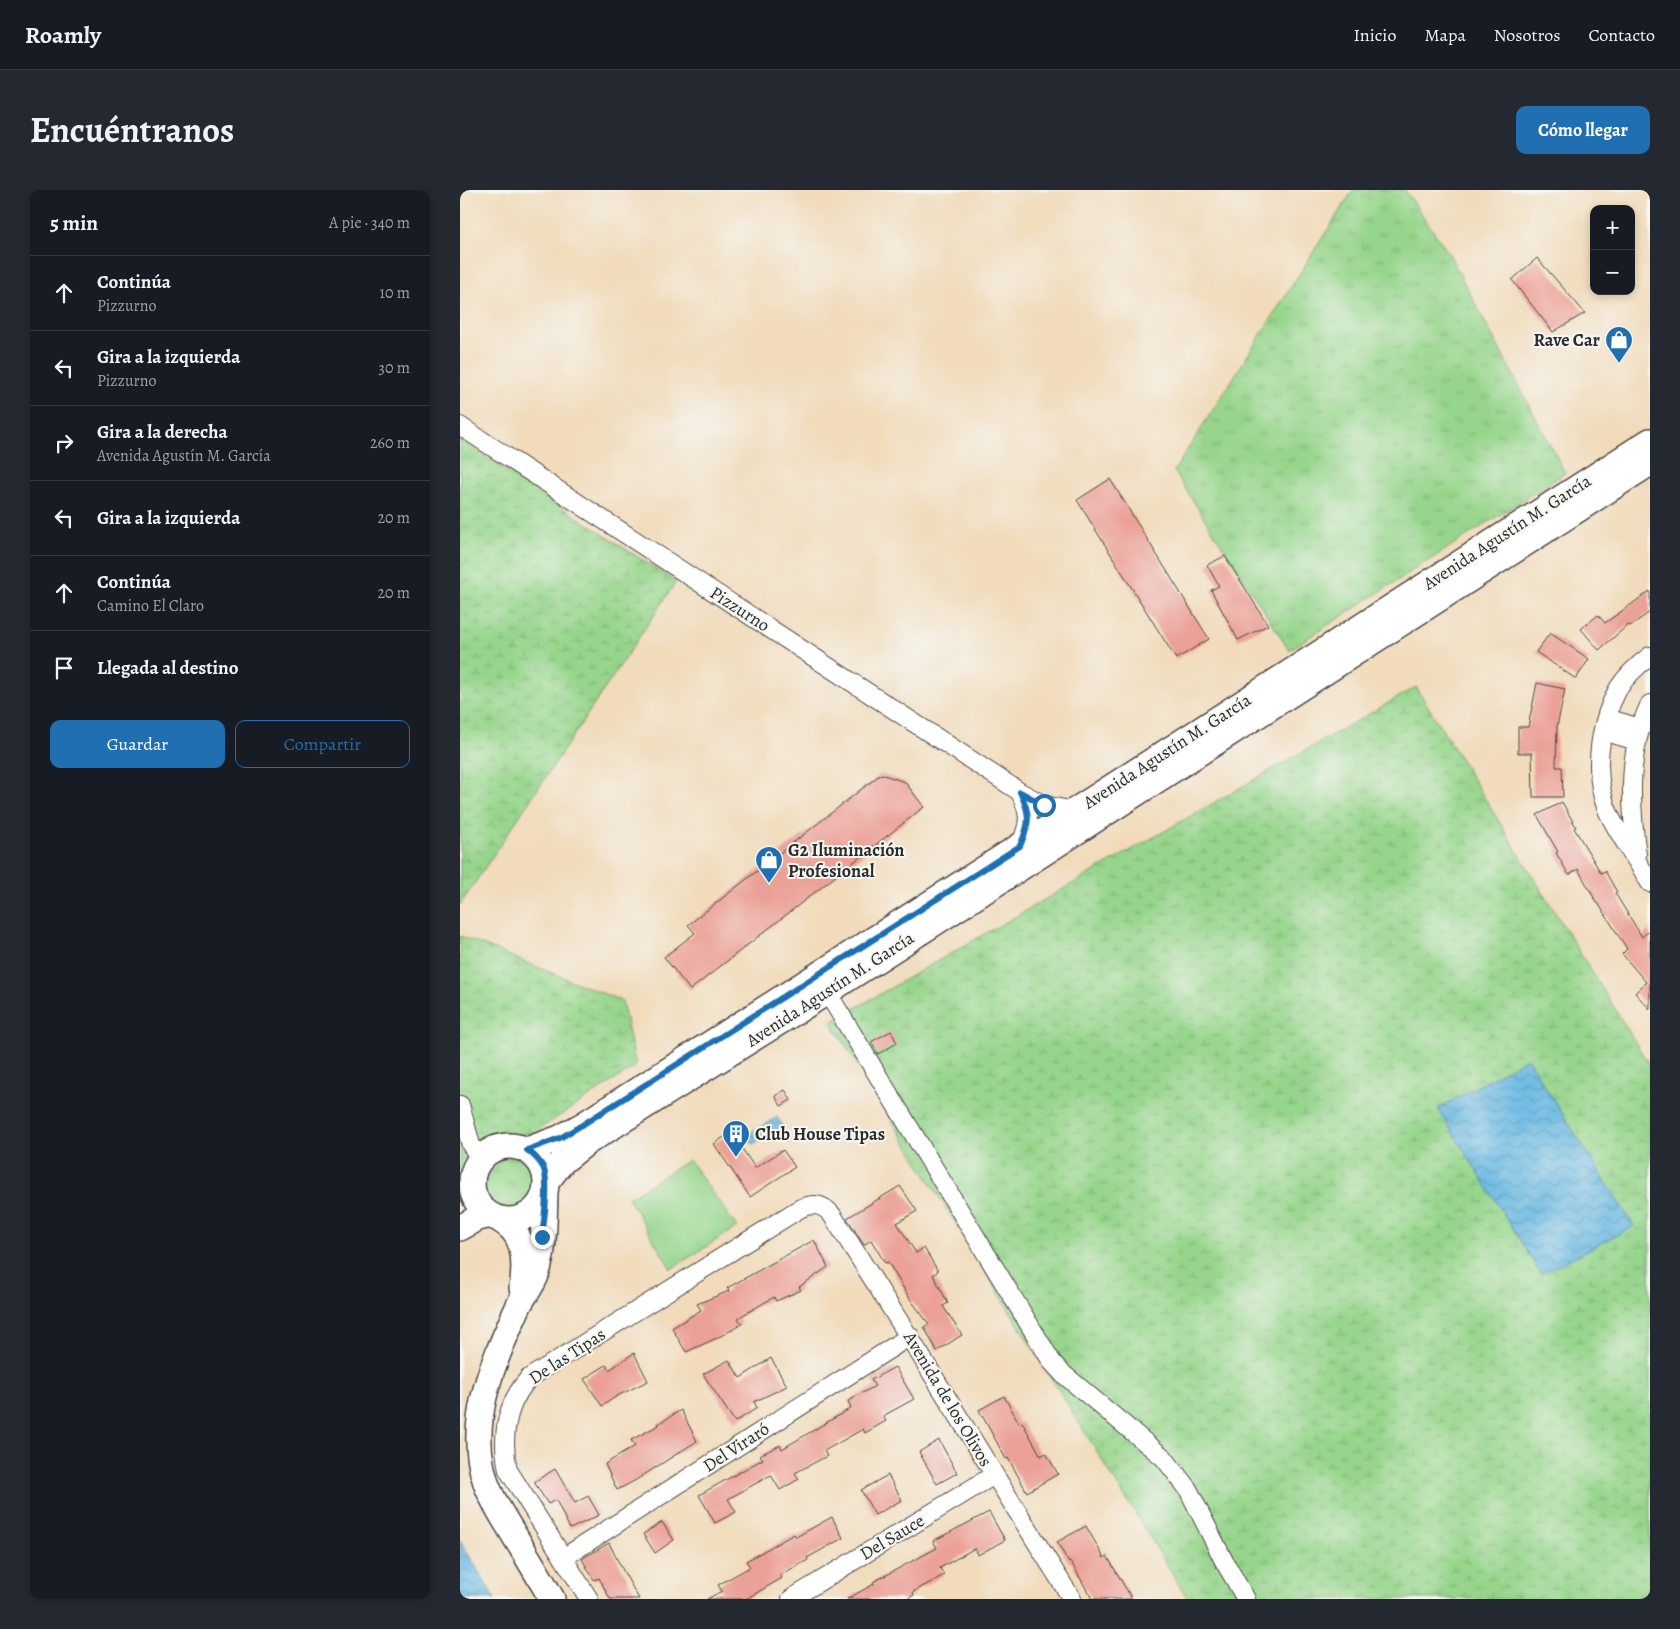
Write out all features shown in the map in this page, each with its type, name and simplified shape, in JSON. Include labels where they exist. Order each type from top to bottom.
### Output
[{"type":"main road","name":"Avenida Agustín M. García","points":[[527,1150],[560,1138],[582,1125],[1650,441]]},
{"type":"main road","name":"Avenida Agustín M. García","points":[[546,1187],[562,1162],[586,1143],[827,992],[1650,463]]},
{"type":"main road","points":[[460,1205],[472,1182],[474,1170],[480,1159],[490,1150],[502,1146],[515,1146],[527,1150],[537,1158],[544,1169],[546,1187],[537,1273],[533,1284],[520,1303],[484,1391],[478,1421],[479,1451],[483,1474],[493,1500],[552,1599]]},
{"type":"main road","points":[[472,1182],[474,1195],[480,1207],[512,1230],[517,1238],[522,1251],[524,1265],[520,1303]]},
{"type":"main road","points":[[460,1228],[478,1218],[495,1217],[511,1220],[522,1218],[537,1208],[546,1187]]},
{"type":"street","name":"Pizzurno","points":[[460,426],[1020,792],[1044,805],[1075,811]]},
{"type":"street","points":[[1650,656],[1640,664],[1619,688],[1605,724],[1599,758],[1603,798],[1611,818],[1650,883]]},
{"type":"street","points":[[1638,861],[1632,791],[1638,734],[1650,704]]},
{"type":"street","points":[[1605,724],[1638,734]]},
{"type":"street","points":[[1020,792],[1028,810],[1029,819],[1020,846]]},
{"type":"street","points":[[827,992],[1052,1362],[1062,1373],[1164,1458],[1178,1474],[1188,1489],[1224,1561],[1246,1599]]},
{"type":"street","points":[[460,1104],[471,1145],[480,1159]]},
{"type":"street","name":"Avenida de los Olivos","points":[[818,1204],[826,1208],[832,1215],[910,1336],[1072,1599]]},
{"type":"street","name":"De las Tipas","points":[[589,1599],[508,1470],[505,1458],[505,1427],[508,1412],[520,1388],[529,1378],[799,1209],[818,1204]]},
{"type":"street","name":"Del Viraró","points":[[563,1558],[910,1336]]},
{"type":"street","name":"Del Sauce","points":[[791,1599],[994,1475]]},
{"type":"green space","points":[[1353,190],[1405,190],[1449,254],[1565,473],[1289,650],[1174,471]]},
{"type":"green space","points":[[460,440],[676,582],[460,905]]},
{"type":"green space","points":[[1416,687],[1650,1066],[1650,1599],[1188,1599],[831,1022]]},
{"type":"green space","points":[[460,936],[622,1001],[636,1066],[532,1134],[502,1135],[488,1139],[472,1153],[464,1166],[460,1182]]},
{"type":"green space","points":[[504,1157],[516,1157],[526,1161],[534,1169],[538,1185],[534,1201],[526,1209],[516,1213],[504,1213],[494,1209],[486,1201],[482,1191],[482,1179],[486,1169],[494,1161]]},
{"type":"green space","points":[[689,1160],[737,1227],[671,1269],[628,1198]]},
{"type":"water","points":[[1527,1058],[1634,1226],[1541,1274],[1438,1109]]},
{"type":"water","points":[[777,1117],[783,1126],[753,1144],[747,1135]]},
{"type":"water","points":[[460,1540],[495,1599],[460,1599]]},
{"type":"building","points":[[1537,258],[1585,313],[1553,332],[1512,280]]},
{"type":"building","points":[[1110,479],[1209,639],[1176,659],[1077,500]]},
{"type":"building","points":[[1225,556],[1268,625],[1238,640],[1211,590],[1219,586],[1207,565]]},
{"type":"building","points":[[1650,591],[1650,612],[1630,626],[1628,625],[1599,650],[1581,629],[1598,615],[1605,623]]},
{"type":"building","points":[[1550,633],[1589,659],[1576,679],[1536,652]]},
{"type":"building","points":[[1537,683],[1565,689],[1557,727],[1556,767],[1562,767],[1563,797],[1533,797],[1532,753],[1518,753],[1518,727],[1528,727]]},
{"type":"building","name":"G2 Iluminación Profesional","points":[[881,774],[905,782],[924,807],[690,990],[664,957],[695,933],[688,925]]},
{"type":"building","points":[[1562,802],[1576,827],[1574,828],[1601,873],[1605,871],[1617,892],[1615,893],[1642,937],[1650,930],[1650,1009],[1635,993],[1646,982],[1622,954],[1627,949],[1597,903],[1578,869],[1569,875],[1537,815]]},
{"type":"building","points":[[891,1031],[897,1043],[878,1054],[871,1042]]},
{"type":"building","points":[[785,1090],[791,1100],[781,1106],[775,1096]]},
{"type":"building","name":"Club House Tipas","points":[[731,1132],[755,1168],[783,1150],[795,1167],[750,1197],[714,1144]]},
{"type":"building","points":[[900,1186],[917,1211],[897,1223],[916,1253],[924,1248],[938,1271],[933,1275],[948,1303],[943,1306],[962,1335],[937,1351],[924,1327],[929,1324],[910,1299],[888,1262],[885,1263],[871,1240],[864,1245],[847,1218]]},
{"type":"building","points":[[814,1240],[828,1267],[799,1287],[801,1290],[776,1301],[774,1297],[738,1318],[742,1324],[686,1352],[672,1328],[701,1310],[697,1304],[729,1291],[727,1288]]},
{"type":"building","points":[[634,1353],[648,1381],[617,1396],[602,1406],[584,1379],[606,1365],[609,1370]]},
{"type":"building","points":[[771,1358],[787,1386],[754,1402],[757,1408],[735,1422],[703,1374],[729,1360],[740,1378]]},
{"type":"building","points":[[895,1367],[914,1399],[883,1416],[886,1421],[865,1433],[863,1429],[824,1451],[827,1456],[795,1473],[799,1479],[780,1490],[771,1475],[728,1499],[736,1512],[715,1523],[699,1495],[763,1459],[760,1455],[780,1445],[782,1449],[851,1408],[848,1401],[875,1386],[871,1380]]},
{"type":"building","points":[[1004,1396],[1019,1423],[1022,1422],[1041,1456],[1046,1453],[1058,1474],[1027,1492],[979,1410]]},
{"type":"building","points":[[681,1410],[697,1441],[617,1490],[605,1464],[635,1446],[631,1440],[659,1425]]},
{"type":"building","points":[[939,1440],[957,1473],[937,1484],[919,1452]]},
{"type":"building","points":[[555,1469],[575,1503],[588,1496],[599,1515],[570,1529],[556,1500],[548,1504],[534,1482]]},
{"type":"building","points":[[888,1475],[902,1500],[875,1515],[861,1490]]},
{"type":"building","points":[[989,1512],[1005,1540],[978,1555],[975,1548],[940,1568],[944,1575],[913,1592],[914,1595],[907,1599],[847,1599],[874,1584],[873,1582],[937,1548],[933,1541]]},
{"type":"building","points":[[832,1517],[843,1538],[807,1558],[808,1560],[780,1575],[782,1578],[746,1599],[707,1599],[722,1591],[718,1585],[750,1567],[746,1561],[794,1534],[796,1537]]},
{"type":"building","points":[[662,1522],[674,1540],[655,1553],[643,1534]]},
{"type":"building","points":[[1086,1526],[1104,1558],[1107,1556],[1132,1599],[1092,1599],[1071,1562],[1069,1563],[1057,1542]]},
{"type":"building","points":[[609,1543],[639,1599],[610,1599],[599,1578],[594,1580],[582,1559]]},
{"type":"place","name":"Rave Car","points":[[1619,364]]},
{"type":"place","name":"G2 Iluminación Profesional","points":[[769,884]]},
{"type":"place","name":"Club House Tipas","points":[[736,1158]]},
{"type":"route","points":[[542,1237],[547,1181],[544,1169],[537,1158],[527,1150],[560,1138],[582,1125],[1020,846],[1029,819],[1028,810],[1020,792],[1044,805]]}]
